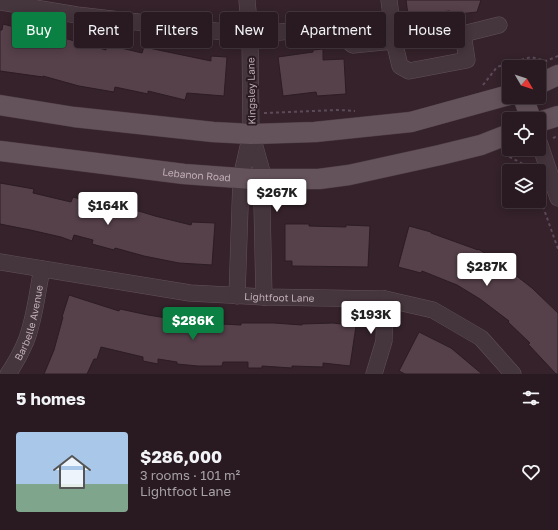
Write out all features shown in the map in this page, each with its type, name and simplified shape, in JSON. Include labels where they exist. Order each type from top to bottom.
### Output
[{"type":"main road","points":[[546,81],[558,75]]},
{"type":"main road","points":[[0,105],[74,117],[213,132],[251,134],[315,132],[411,122],[502,97]]},
{"type":"main road","points":[[546,120],[558,116]]},
{"type":"main road","name":"Lebanon Road","points":[[0,151],[184,174],[264,180],[319,179],[418,160],[481,145],[502,137]]},
{"type":"street","name":"Kingsley Lane","points":[[247,0],[248,12]]},
{"type":"street","points":[[278,32],[330,27],[353,46],[394,41],[389,0]]},
{"type":"street","points":[[0,2],[77,15],[220,32]]},
{"type":"street","points":[[465,33],[498,25]]},
{"type":"street","points":[[396,48],[400,66],[409,71],[467,60],[465,47]]},
{"type":"street","name":"Kingsley Lane","points":[[238,296],[241,178],[251,134],[250,48]]},
{"type":"street","name":"Kingsley Lane","points":[[251,134],[264,180],[262,205],[264,297]]},
{"type":"street","points":[[544,156],[558,198]]},
{"type":"street","name":"Lightfoot Lane","points":[[0,262],[190,293],[264,297],[385,299],[433,310],[481,338],[513,374]]},
{"type":"street","name":"Barbelle Avenue","points":[[8,374],[26,342],[32,322],[42,269]]},
{"type":"street","points":[[374,374],[384,342],[385,299]]},
{"type":"path","points":[[481,88],[497,67],[531,57],[546,61],[558,56]]},
{"type":"path","points":[[251,114],[338,110],[361,111]]},
{"type":"path","points":[[508,156],[523,164]]},
{"type":"path","points":[[544,208],[558,249]]},
{"type":"building","points":[[406,0],[481,0],[477,12],[465,13],[465,12],[450,11],[408,12]]},
{"type":"building","points":[[3,24],[12,26],[12,48],[66,48],[66,39],[74,41],[74,48],[99,48],[106,50],[106,48],[121,48],[142,53],[144,48],[149,48],[211,61],[211,56],[227,57],[224,96],[187,93],[185,100],[148,91],[148,94],[115,87],[114,92],[79,86],[43,76],[0,71],[0,30],[2,30]]},
{"type":"building","points":[[323,49],[323,60],[344,59],[346,94],[317,96],[316,92],[283,96],[278,57],[313,52],[313,50]]},
{"type":"building","points":[[0,183],[34,189],[33,193],[71,202],[73,197],[111,208],[111,206],[131,212],[132,209],[191,225],[192,222],[215,223],[212,265],[179,263],[115,248],[114,250],[92,244],[93,240],[74,235],[72,241],[61,237],[0,224]]},
{"type":"building","points":[[285,224],[346,227],[346,225],[370,226],[368,267],[292,266],[292,261],[285,261]]},
{"type":"building","points":[[409,226],[431,232],[478,249],[496,260],[532,288],[558,313],[558,374],[556,374],[528,344],[530,343],[508,322],[509,321],[480,299],[457,285],[422,271],[421,273],[398,267]]},
{"type":"building","points":[[69,295],[119,311],[120,309],[173,320],[211,323],[221,322],[221,324],[241,325],[241,323],[302,325],[333,323],[356,326],[350,366],[323,363],[323,367],[292,366],[292,368],[262,366],[262,368],[248,368],[248,362],[223,362],[222,366],[198,366],[177,364],[177,362],[158,359],[158,364],[143,361],[143,357],[101,347],[97,359],[94,359],[87,374],[44,374],[54,350]]},
{"type":"building","points":[[419,332],[451,348],[482,374],[405,374],[399,371]]}]
